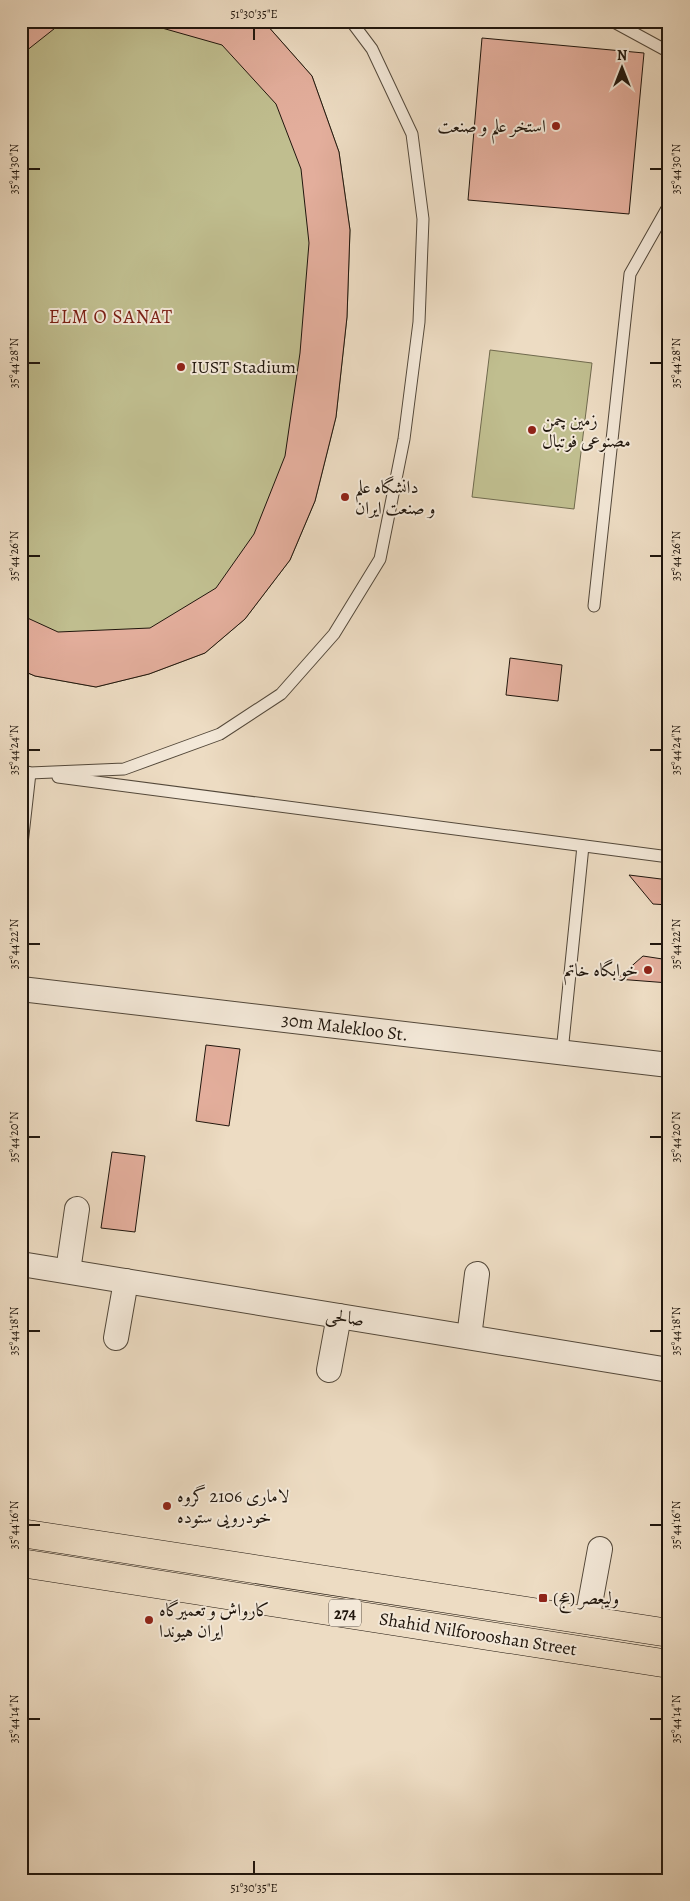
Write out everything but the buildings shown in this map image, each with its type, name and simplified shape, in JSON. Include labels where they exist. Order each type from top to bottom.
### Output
[{"type":"main road","name":"Shahid Nilforooshan Street","points":[[21,1533],[669,1633]]},
{"type":"main road","name":"Shahid Nilforooshan Street","points":[[21,1562],[669,1664]]},
{"type":"street","name":"30m Malekloo St.","points":[[21,988],[669,1065]]},
{"type":"street","points":[[68,1271],[76,1208]]},
{"type":"street","name":"صالحی","points":[[21,1264],[669,1370]]},
{"type":"street","points":[[468,1337],[477,1274]]},
{"type":"street","points":[[116,1338],[126,1281]]},
{"type":"street","points":[[329,1370],[339,1316]]},
{"type":"street","points":[[587,1620],[600,1548]]},
{"type":"lane","points":[[24,772],[124,769],[220,734],[281,694],[334,634],[380,559],[407,420],[419,322],[423,219],[412,134],[372,49],[351,21]]},
{"type":"lane","points":[[612,21],[669,52]]},
{"type":"lane","points":[[594,606],[630,274],[669,206]]},
{"type":"lane","points":[[24,772],[669,857]]},
{"type":"lane","points":[[21,853],[24,772]]},
{"type":"lane","points":[[562,1052],[583,846]]},
{"type":"shaded area","name":"IUST Stadium","points":[[21,21],[262,21],[312,76],[339,152],[350,230],[347,317],[336,417],[315,501],[290,560],[245,619],[205,653],[149,674],[96,687],[35,676],[21,670]]},
{"type":"shaded area","name":"زمین چمن مصنوعی فوتبال","points":[[490,350],[592,363],[574,509],[472,497]]},
{"type":"place","name":"استخر علم و صنعت","points":[[556,126]]},
{"type":"place","name":"IUST Stadium","points":[[181,367]]},
{"type":"place","name":"زمین چمن مصنوعی فوتبال","points":[[532,430]]},
{"type":"place","name":"دانشگاه علم و صنعت ایران","points":[[345,497]]},
{"type":"place","name":"خوابگاه خاتم","points":[[648,970]]},
{"type":"place","name":"لاماری 2106 گروه خودرویی ستوده","points":[[167,1506]]},
{"type":"place","name":"ولیعصر (عج)","points":[[543,1598]]},
{"type":"place","name":"کارواش و تعمیرگاه ایران هیوندا","points":[[149,1620]]},
{"type":"district","name":"ELM O SANAT","points":[[111,316]]}]
